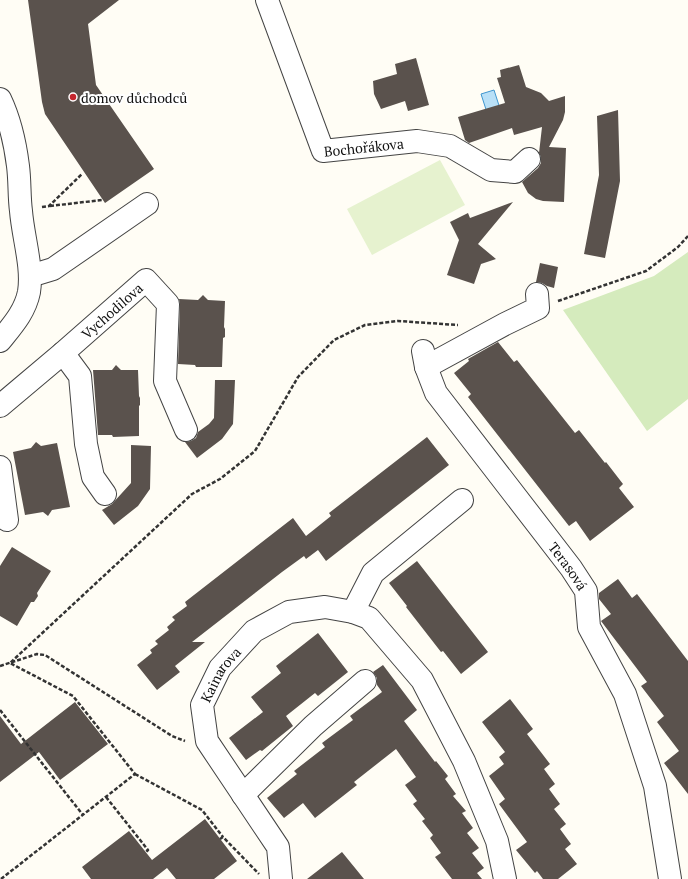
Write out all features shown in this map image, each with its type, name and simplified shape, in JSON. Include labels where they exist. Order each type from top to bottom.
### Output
[{"type":"street","name":"Bochořákova","points":[[267,0],[323,150],[417,141],[450,146],[491,170],[515,172],[529,159]]},
{"type":"street","points":[[0,98],[11,126],[17,159],[21,211],[30,276],[29,292],[25,306],[19,318],[0,342]]},
{"type":"street","points":[[30,276],[53,269],[147,204]]},
{"type":"street","name":"Vychodilova","points":[[0,406],[63,354],[146,280],[168,304],[165,381],[186,430]]},
{"type":"street","name":"Terasová","points":[[537,301],[505,324],[424,359],[436,393],[571,568],[586,591],[589,627],[625,694],[655,786],[670,879]]},
{"type":"street","points":[[63,354],[80,376],[86,444],[93,477],[105,494]]},
{"type":"street","points":[[0,467],[7,520]]},
{"type":"street","points":[[353,612],[373,573],[462,500]]},
{"type":"street","name":"Kainarova","points":[[281,879],[278,847],[207,741],[202,705],[220,668],[254,631],[289,612],[324,607],[353,612],[369,618],[422,680],[464,761],[497,841],[505,879]]},
{"type":"street","points":[[243,795],[313,726],[365,681]]},
{"type":"path","points":[[57,197],[82,174]]},
{"type":"path","points":[[49,206],[102,200]]},
{"type":"path","points":[[537,301],[646,271],[678,247],[688,236]]},
{"type":"path","points":[[10,663],[192,494],[220,480],[255,451],[298,377],[334,340],[365,325],[398,321],[462,325]]},
{"type":"path","points":[[0,666],[37,654],[45,655],[172,736],[192,743],[207,741]]},
{"type":"path","points":[[10,663],[73,696],[136,774],[202,810],[221,838],[264,879]]},
{"type":"path","points":[[0,710],[83,815]]},
{"type":"path","points":[[1,879],[136,774]]},
{"type":"path","points":[[106,797],[148,850],[146,852]]},
{"type":"green space","points":[[440,160],[465,205],[372,255],[347,209]]},
{"type":"green space","points":[[688,252],[688,399],[647,431],[563,310],[654,276]]},
{"type":"water","points":[[494,90],[504,121],[491,125],[481,94]]},
{"type":"building","name":"domov důchodců","points":[[28,0],[119,0],[88,24],[96,85],[154,169],[105,203],[45,114]]},
{"type":"building","points":[[416,58],[429,105],[408,111],[405,101],[381,109],[374,94],[373,81],[397,74],[395,64]]},
{"type":"building","points":[[519,65],[526,87],[541,93],[549,101],[565,96],[565,112],[563,120],[549,147],[566,148],[564,202],[543,201],[536,199],[528,193],[522,182],[538,168],[541,163],[539,153],[542,127],[514,135],[512,128],[469,143],[465,140],[458,117],[505,103],[497,78],[501,77],[500,70]]},
{"type":"building","points":[[618,110],[620,181],[605,258],[584,254],[599,175],[597,116]]},
{"type":"building","points":[[513,202],[478,244],[496,259],[481,264],[474,284],[447,275],[459,240],[450,222],[468,213],[470,218]]},
{"type":"building","points":[[540,263],[558,267],[554,288],[536,282]]},
{"type":"building","points":[[203,295],[208,300],[225,301],[225,337],[223,338],[222,367],[196,367],[195,365],[178,364],[179,299],[198,300]]},
{"type":"building","points":[[498,342],[514,362],[517,360],[575,433],[579,430],[605,463],[606,462],[623,484],[619,488],[634,507],[590,541],[576,521],[569,526],[468,397],[471,394],[454,373],[469,361],[468,359]]},
{"type":"building","points":[[116,365],[121,370],[138,370],[140,398],[139,436],[113,437],[112,435],[98,435],[93,370],[112,370]]},
{"type":"building","points":[[215,380],[235,380],[233,424],[222,439],[197,458],[185,442],[196,438],[198,432],[209,424],[214,418]]},
{"type":"building","points":[[427,437],[449,465],[326,561],[318,550],[306,559],[304,556],[282,572],[192,642],[205,642],[175,666],[180,672],[157,690],[137,665],[152,653],[150,650],[158,644],[155,641],[169,630],[167,627],[175,620],[172,617],[187,606],[185,602],[293,518],[306,536],[331,516],[329,513]]},
{"type":"building","points":[[36,442],[41,446],[57,443],[70,507],[52,510],[48,516],[43,512],[25,515],[13,452],[31,448]]},
{"type":"building","points":[[131,445],[151,446],[150,489],[138,506],[114,525],[102,510],[112,504],[131,483]]},
{"type":"building","points":[[12,547],[51,571],[37,593],[38,596],[34,602],[31,602],[17,626],[0,616],[0,566]]},
{"type":"building","points":[[417,561],[488,652],[461,674],[443,651],[441,652],[389,583]]},
{"type":"building","points":[[618,579],[632,598],[637,594],[688,661],[688,794],[664,763],[679,751],[657,722],[664,716],[641,686],[647,682],[601,621],[611,614],[599,599],[599,593]]},
{"type":"building","points":[[318,633],[348,672],[318,696],[315,693],[286,716],[293,726],[262,751],[260,750],[246,760],[229,738],[263,712],[251,697],[281,673],[276,666]]},
{"type":"building","points":[[383,665],[417,710],[404,721],[435,762],[436,761],[448,776],[445,779],[456,794],[453,796],[466,811],[462,813],[473,828],[467,833],[479,848],[472,853],[484,868],[477,873],[482,879],[452,879],[435,857],[441,853],[430,838],[433,835],[422,821],[425,819],[413,804],[417,801],[405,785],[416,777],[396,749],[354,782],[357,785],[315,818],[303,803],[284,818],[267,798],[297,774],[294,771],[325,747],[322,743],[353,720],[350,716],[382,692],[377,685],[377,678],[373,672]]},
{"type":"building","points":[[510,699],[533,729],[527,734],[550,764],[544,769],[555,784],[549,789],[560,804],[554,809],[566,824],[560,829],[571,844],[565,849],[577,864],[558,879],[543,879],[537,871],[535,873],[516,850],[527,842],[499,804],[505,799],[489,776],[504,764],[499,757],[505,752],[482,722]]},
{"type":"building","points":[[75,702],[108,744],[60,780],[39,752],[0,782],[0,716],[21,744]]},
{"type":"building","points":[[205,819],[237,861],[214,879],[176,879],[167,868],[153,879],[91,879],[82,867],[129,831],[152,860]]},
{"type":"building","points":[[342,852],[364,879],[307,879]]},
{"type":"place","name":"domov důchodců","points":[[73,97]]}]
